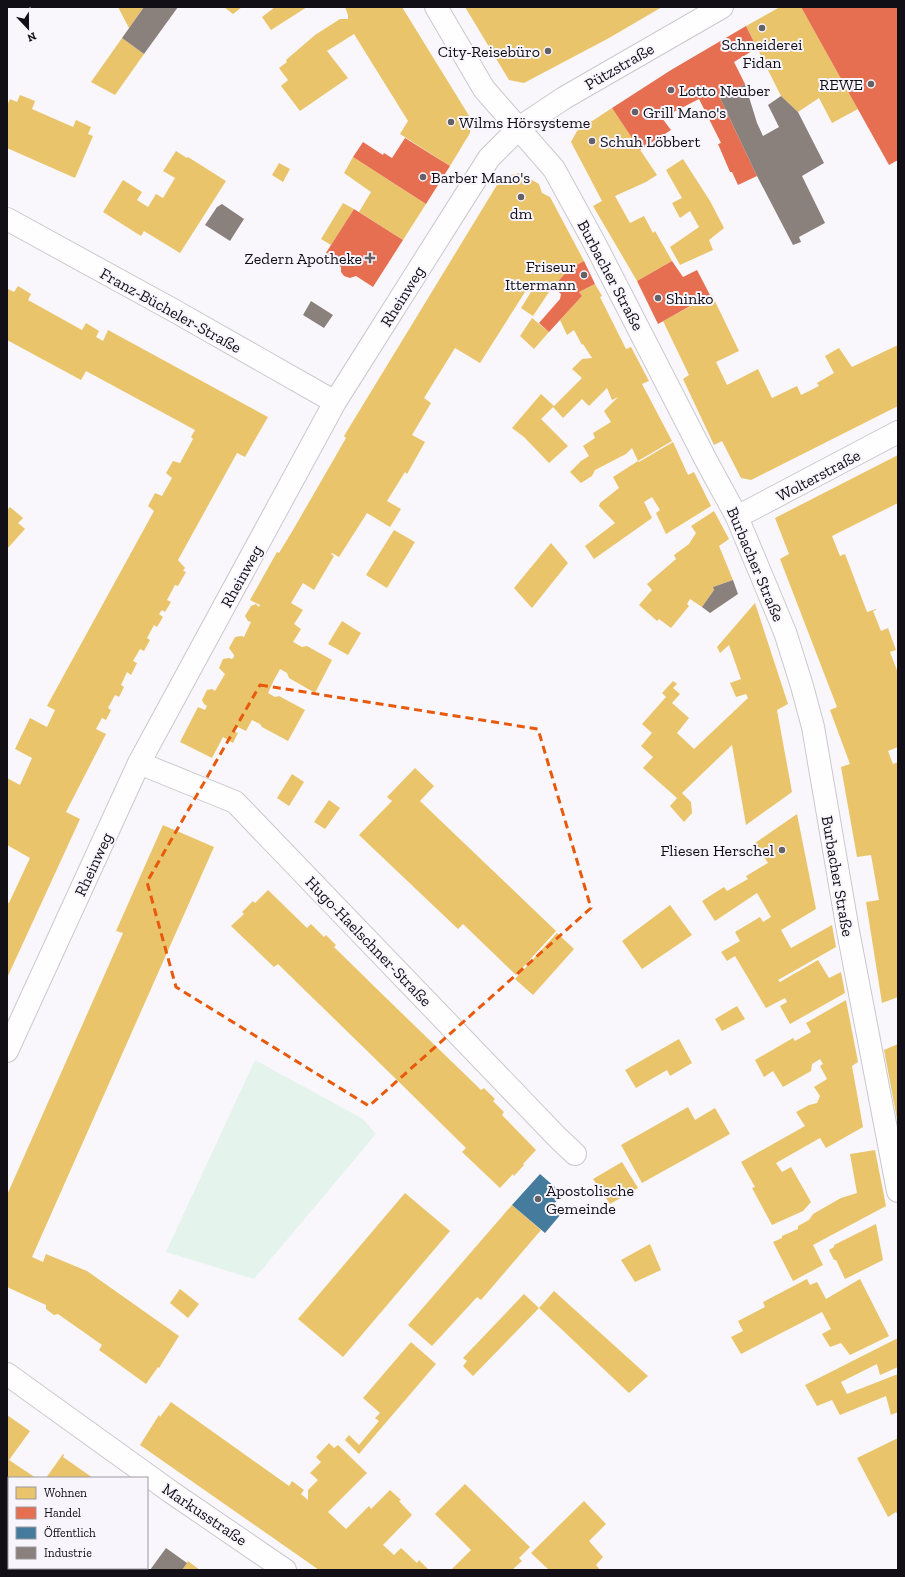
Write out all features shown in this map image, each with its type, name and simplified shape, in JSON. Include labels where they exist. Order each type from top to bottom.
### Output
[{"type":"street","name":"Burbacher Straße","points":[[436,7],[484,89],[554,169],[594,242],[708,464],[737,517],[785,632],[813,727],[848,931],[898,1191]]},
{"type":"street","name":"Pützstraße","points":[[519,128],[564,98],[722,7]]},
{"type":"street","name":"Rheinweg","points":[[7,1051],[139,763],[335,402],[489,158],[519,128]]},
{"type":"street","name":"Franz-Bücheler-Straße","points":[[8,222],[173,310],[335,402]]},
{"type":"street","name":"Wolterstraße","points":[[737,517],[898,432]]},
{"type":"street","name":"Hugo-Haelschner-Straße","points":[[139,763],[235,802],[575,1154]]},
{"type":"street","name":"Markusstraße","points":[[7,1374],[171,1492],[285,1570]]},
{"type":"highlighted area","points":[[260,685],[538,729],[591,908],[369,1106],[176,987],[147,882]]},
{"type":"shaded area","points":[[255,1060],[363,1119],[376,1134],[254,1279],[166,1252]]},
{"type":"building: Wohnen","points":[[118,7],[144,7],[129,28]]},
{"type":"building: Wohnen","points":[[224,7],[242,7],[233,14]]},
{"type":"building: Wohnen","points":[[275,7],[307,7],[271,30],[262,17]]},
{"type":"building: Wohnen","points":[[345,7],[402,7],[471,119],[470,133],[450,166],[400,134],[408,121],[354,34],[327,51],[348,78],[300,111],[281,86],[288,80],[279,68],[315,35],[340,19],[348,19]]},
{"type":"building: Wohnen","points":[[465,7],[662,7],[609,38],[524,83],[509,80]]},
{"type":"building: Wohnen","points":[[780,7],[801,7],[858,109],[832,123],[819,98],[798,112],[781,96],[746,26]]},
{"type":"building: Wohnen","points":[[122,38],[144,54],[115,95],[91,82]]},
{"type":"building: Wohnen","points":[[20,95],[35,101],[32,109],[73,127],[76,120],[91,127],[88,134],[93,136],[75,178],[7,148],[7,106],[10,99],[17,102]]},
{"type":"building: Wohnen","points":[[612,108],[657,175],[646,182],[615,196],[630,223],[644,216],[653,233],[655,231],[672,261],[637,281],[593,206],[602,201],[571,142],[577,131]]},
{"type":"building: Wohnen","points":[[176,151],[226,181],[180,253],[144,231],[141,236],[103,212],[123,180],[142,192],[137,200],[148,207],[156,194],[163,198],[175,178],[163,171]]},
{"type":"building: Wohnen","points":[[353,157],[426,204],[403,240],[359,212],[371,192],[344,173]]},
{"type":"building: Wohnen","points":[[683,159],[710,201],[724,228],[709,240],[713,250],[680,265],[670,247],[699,227],[690,211],[680,218],[672,203],[682,198],[666,170]]},
{"type":"building: Wohnen","points":[[279,163],[290,169],[283,182],[272,175]]},
{"type":"building: Wohnen","points":[[520,173],[539,184],[542,193],[550,197],[584,261],[569,269],[553,287],[546,281],[541,287],[549,292],[533,316],[521,308],[536,284],[532,281],[480,363],[455,348],[424,398],[431,403],[412,435],[425,442],[407,474],[405,472],[387,501],[401,509],[390,527],[367,513],[339,557],[332,553],[331,554],[334,556],[314,590],[303,583],[291,603],[303,610],[294,624],[301,629],[293,642],[302,647],[307,646],[332,660],[315,693],[289,678],[287,673],[280,669],[274,680],[268,693],[275,697],[279,696],[305,710],[288,741],[252,720],[246,731],[236,726],[233,731],[238,733],[233,743],[223,737],[212,758],[180,742],[198,707],[205,710],[207,706],[202,700],[207,690],[212,689],[215,691],[225,674],[219,668],[223,659],[232,659],[234,657],[229,648],[235,637],[244,637],[251,622],[248,621],[245,616],[251,606],[256,604],[259,607],[260,605],[250,600],[277,552],[279,553],[293,530],[346,438],[344,436],[500,180],[506,184],[511,175]]},
{"type":"building: Wohnen","points":[[343,203],[354,209],[331,245],[321,239]]},
{"type":"building: Wohnen","points":[[595,284],[626,349],[631,347],[649,381],[642,384],[672,441],[638,461],[632,448],[626,454],[595,470],[592,476],[581,483],[570,472],[581,461],[589,456],[583,446],[595,438],[593,433],[611,422],[604,411],[618,397],[612,400],[607,388],[589,406],[582,399],[563,418],[553,407],[541,419],[568,446],[549,463],[524,437],[512,428],[541,394],[554,406],[582,378],[572,369],[582,359],[592,358],[583,344],[582,345],[574,330],[567,335],[560,320],[582,296],[579,292]]},
{"type":"building: Wohnen","points":[[18,286],[31,294],[28,300],[82,330],[86,323],[99,331],[96,337],[103,341],[108,330],[268,417],[245,457],[237,453],[178,560],[185,568],[183,571],[186,572],[178,586],[175,585],[167,600],[171,602],[165,612],[162,610],[159,614],[163,617],[157,627],[154,625],[147,638],[150,640],[144,651],[140,649],[133,661],[137,663],[131,675],[127,672],[121,685],[124,687],[119,697],[115,695],[108,708],[111,710],[106,720],[102,718],[96,729],[106,734],[66,812],[80,819],[7,978],[7,902],[9,903],[30,858],[7,845],[7,778],[20,785],[32,758],[15,749],[30,718],[47,727],[55,710],[47,706],[154,511],[148,506],[155,493],[162,496],[172,478],[166,473],[173,461],[180,463],[193,439],[191,437],[195,430],[86,371],[81,380],[7,340],[7,291],[8,289],[14,292]]},
{"type":"building: Wohnen","points":[[712,295],[739,351],[716,362],[727,385],[758,369],[772,398],[797,386],[801,395],[819,386],[817,383],[834,373],[825,356],[839,348],[852,367],[898,345],[898,406],[751,480],[741,478],[722,441],[714,445],[683,379],[689,375],[663,321]]},
{"type":"building: Wohnen","points":[[532,318],[549,332],[534,349],[520,336]]},
{"type":"building: Wohnen","points":[[673,442],[688,475],[694,472],[711,506],[666,534],[656,513],[660,510],[652,497],[644,502],[652,518],[594,559],[585,546],[615,523],[599,506],[600,503],[619,488],[613,477],[638,461],[639,462]]},
{"type":"building: Wohnen","points":[[898,455],[898,503],[832,536],[840,556],[845,554],[867,612],[876,609],[873,611],[881,631],[888,628],[896,650],[890,652],[898,673],[898,747],[888,751],[893,764],[898,762],[898,997],[882,1003],[866,902],[879,900],[871,855],[857,857],[841,767],[850,764],[830,710],[837,707],[780,559],[789,554],[775,518]]},
{"type":"building: Wohnen","points":[[10,507],[23,518],[18,523],[25,529],[7,549],[7,510]]},
{"type":"building: Wohnen","points":[[714,511],[729,539],[719,546],[733,580],[713,587],[714,590],[702,607],[690,599],[687,604],[689,606],[671,628],[659,619],[657,621],[639,605],[652,590],[647,584],[676,559],[674,555],[689,544],[696,533],[691,526]]},
{"type":"building: Wohnen","points":[[394,530],[415,542],[387,588],[366,575]]},
{"type":"building: Wohnen","points":[[551,543],[568,563],[532,608],[514,588]]},
{"type":"building: Wohnen","points":[[755,603],[788,704],[777,710],[792,792],[746,825],[732,745],[682,793],[691,802],[692,813],[684,822],[670,806],[677,798],[643,768],[653,757],[641,746],[652,733],[642,724],[666,697],[662,693],[673,681],[677,684],[673,688],[680,694],[672,703],[689,718],[677,733],[694,749],[748,698],[746,694],[736,697],[730,683],[741,679],[729,645],[720,653],[717,647]]},
{"type":"building: Wohnen","points":[[342,621],[361,633],[348,655],[328,644]]},
{"type":"building: Wohnen","points":[[415,768],[434,786],[420,801],[556,931],[516,975],[463,924],[458,929],[359,835],[392,801],[387,797]]},
{"type":"building: Wohnen","points":[[292,774],[304,782],[289,806],[277,798]]},
{"type":"building: Wohnen","points":[[329,800],[340,808],[325,829],[314,822]]},
{"type":"building: Wohnen","points":[[797,814],[816,909],[781,930],[791,948],[832,925],[836,947],[778,980],[780,982],[818,960],[829,978],[841,972],[845,993],[790,1024],[780,1006],[787,1002],[785,998],[766,1008],[735,956],[727,961],[721,952],[740,941],[735,932],[760,917],[763,922],[771,917],[757,893],[715,921],[702,901],[724,887],[727,891],[748,879],[746,876],[768,863],[755,843]]},
{"type":"building: Wohnen","points":[[163,825],[214,847],[32,1257],[43,1262],[46,1254],[87,1271],[179,1336],[159,1368],[158,1367],[146,1384],[99,1350],[102,1345],[58,1314],[54,1315],[46,1309],[46,1305],[7,1287],[7,1195],[123,933],[116,931]]},
{"type":"building: Wohnen","points":[[268,890],[307,928],[311,924],[324,937],[326,935],[336,945],[334,947],[481,1090],[484,1088],[495,1099],[493,1101],[504,1112],[502,1115],[536,1150],[514,1176],[513,1174],[500,1188],[462,1152],[466,1148],[278,964],[274,967],[231,926],[244,914],[242,912],[253,901],[255,903]]},
{"type":"building: Wohnen","points":[[670,905],[692,935],[642,969],[622,941]]},
{"type":"building: Wohnen","points":[[557,933],[574,949],[533,995],[515,979]]},
{"type":"building: Wohnen","points":[[846,1000],[858,1062],[852,1066],[863,1127],[826,1148],[820,1138],[776,1163],[782,1172],[791,1167],[811,1202],[803,1211],[772,1225],[752,1188],[755,1187],[741,1162],[805,1126],[796,1112],[809,1105],[817,1103],[820,1096],[814,1087],[827,1079],[820,1066],[823,1064],[820,1059],[812,1064],[811,1071],[783,1087],[773,1071],[764,1077],[755,1060],[793,1038],[795,1041],[811,1032],[806,1023]]},
{"type":"building: Wohnen","points":[[737,1006],[745,1019],[722,1031],[715,1019]]},
{"type":"building: Wohnen","points":[[679,1039],[692,1063],[670,1076],[667,1070],[636,1088],[625,1070]]},
{"type":"building: Wohnen","points":[[898,1044],[898,1119],[897,1119],[884,1050]]},
{"type":"building: Wohnen","points":[[688,1107],[695,1120],[715,1108],[730,1134],[642,1183],[621,1145]]},
{"type":"building: Wohnen","points":[[875,1150],[886,1206],[813,1245],[823,1265],[793,1281],[773,1242],[798,1229],[798,1226],[809,1220],[813,1214],[841,1198],[857,1193],[850,1154]]},
{"type":"building: Wohnen","points":[[622,1162],[638,1188],[610,1204],[593,1179]]},
{"type":"building: Wohnen","points":[[405,1193],[450,1231],[343,1357],[298,1319]]},
{"type":"building: Wohnen","points":[[512,1205],[541,1230],[481,1300],[477,1297],[432,1346],[408,1325]]},
{"type":"building: Wohnen","points":[[876,1224],[883,1260],[845,1279],[836,1260],[834,1260],[829,1250],[834,1247],[834,1245]]},
{"type":"building: Wohnen","points":[[650,1244],[661,1270],[635,1282],[621,1260]]},
{"type":"building: Wohnen","points":[[807,1279],[810,1285],[817,1282],[826,1299],[860,1279],[889,1336],[850,1355],[841,1343],[830,1347],[822,1334],[831,1329],[822,1312],[741,1354],[731,1337],[743,1331],[738,1321],[765,1307],[763,1302]]},
{"type":"building: Wohnen","points":[[180,1289],[199,1304],[188,1318],[170,1303]]},
{"type":"building: Wohnen","points":[[554,1291],[648,1376],[629,1393],[539,1308]]},
{"type":"building: Wohnen","points":[[524,1294],[539,1308],[473,1376],[463,1366],[467,1361],[463,1358]]},
{"type":"building: Wohnen","points":[[898,1338],[898,1367],[880,1375],[877,1364],[841,1382],[847,1394],[898,1374],[898,1412],[891,1415],[886,1396],[840,1415],[832,1400],[817,1406],[805,1385]]},
{"type":"building: Wohnen","points":[[411,1342],[436,1364],[359,1454],[345,1440],[349,1435],[359,1445],[379,1421],[375,1418],[380,1413],[363,1398]]},
{"type":"building: Wohnen","points":[[171,1402],[289,1486],[292,1481],[304,1490],[301,1494],[308,1500],[308,1490],[318,1480],[310,1473],[321,1462],[316,1457],[329,1443],[334,1448],[338,1445],[367,1473],[328,1512],[346,1529],[369,1506],[371,1509],[390,1490],[401,1500],[399,1501],[412,1515],[383,1545],[394,1555],[401,1548],[417,1563],[419,1560],[429,1570],[319,1570],[140,1445],[159,1415],[160,1417]]},
{"type":"building: Wohnen","points":[[7,1415],[30,1431],[9,1460],[34,1477],[8,1477],[7,1483]]},
{"type":"building: Wohnen","points":[[898,1438],[898,1515],[896,1512],[888,1517],[857,1458]]},
{"type":"building: Wohnen","points":[[63,1454],[63,1457],[92,1477],[47,1477]]},
{"type":"building: Wohnen","points":[[465,1484],[530,1547],[519,1558],[522,1561],[512,1570],[451,1570],[471,1550],[435,1514]]},
{"type":"building: Wohnen","points":[[584,1501],[606,1524],[589,1541],[603,1557],[596,1565],[600,1570],[549,1570],[531,1553]]},
{"type":"building: Wohnen","points":[[188,1561],[200,1570],[182,1570]]},
{"type":"building: Wohnen","points":[[76,1569],[78,1570],[48,1570]]},
{"type":"building: Handel","name":"REWE","points":[[801,7],[898,7],[898,160],[889,165]]},
{"type":"building: Handel","points":[[746,26],[757,48],[734,62],[745,84],[720,98],[757,176],[738,185],[732,172],[730,172],[718,144],[721,143],[699,99],[662,118],[671,130],[640,150],[612,108],[671,70]]},
{"type":"building: Handel","points":[[405,138],[450,166],[426,204],[353,157],[363,142],[383,155],[384,153],[392,158]]},
{"type":"building: Handel","points":[[354,209],[403,240],[373,287],[356,276],[350,278],[344,276],[341,272],[341,267],[324,256]]},
{"type":"building: Handel","points":[[584,261],[595,284],[579,292],[582,296],[549,332],[539,323],[560,299],[561,294],[553,287],[569,269]]},
{"type":"building: Handel","points":[[672,261],[683,277],[697,270],[710,295],[658,324],[637,281]]},
{"type":"building: Öffentlich","name":"Apostolische Gemeinde","points":[[540,1174],[563,1194],[552,1206],[561,1214],[545,1233],[512,1205]]},
{"type":"building: Industrie","points":[[144,7],[178,7],[144,54],[122,38]]},
{"type":"building: Industrie","points":[[745,84],[757,123],[763,136],[779,127],[768,105],[781,96],[798,112],[824,163],[802,176],[825,223],[799,237],[801,242],[793,245],[757,176],[720,98]]},
{"type":"building: Industrie","points":[[222,204],[244,219],[230,241],[205,225],[217,207]]},
{"type":"building: Industrie","points":[[311,301],[333,315],[324,328],[303,315]]},
{"type":"building: Industrie","points":[[733,580],[738,594],[710,613],[702,607],[714,590],[713,587]]},
{"type":"building: Industrie","points":[[166,1548],[187,1563],[182,1570],[150,1570]]},
{"type":"place","name":"Schneiderei Fidan","points":[[762,28]]},
{"type":"place","name":"City-Reisebüro","points":[[548,51]]},
{"type":"place","name":"REWE","points":[[871,84]]},
{"type":"place","name":"Lotto Neuber","points":[[671,90]]},
{"type":"place","name":"Grill Mano's","points":[[635,112]]},
{"type":"place","name":"Wilms Hörsysteme","points":[[451,122]]},
{"type":"place","name":"Schuh Löbbert","points":[[592,141]]},
{"type":"place","name":"Barber Mano's","points":[[423,177]]},
{"type":"place","name":"dm","points":[[521,197]]},
{"type":"place","name":"Zedern Apotheke","points":[[370,258]]},
{"type":"place","name":"Friseur Ittermann","points":[[584,275]]},
{"type":"place","name":"Shinko","points":[[658,298]]},
{"type":"place","name":"Fliesen Herschel","points":[[782,850]]},
{"type":"place","name":"Apostolische Gemeinde","points":[[538,1199]]}]
